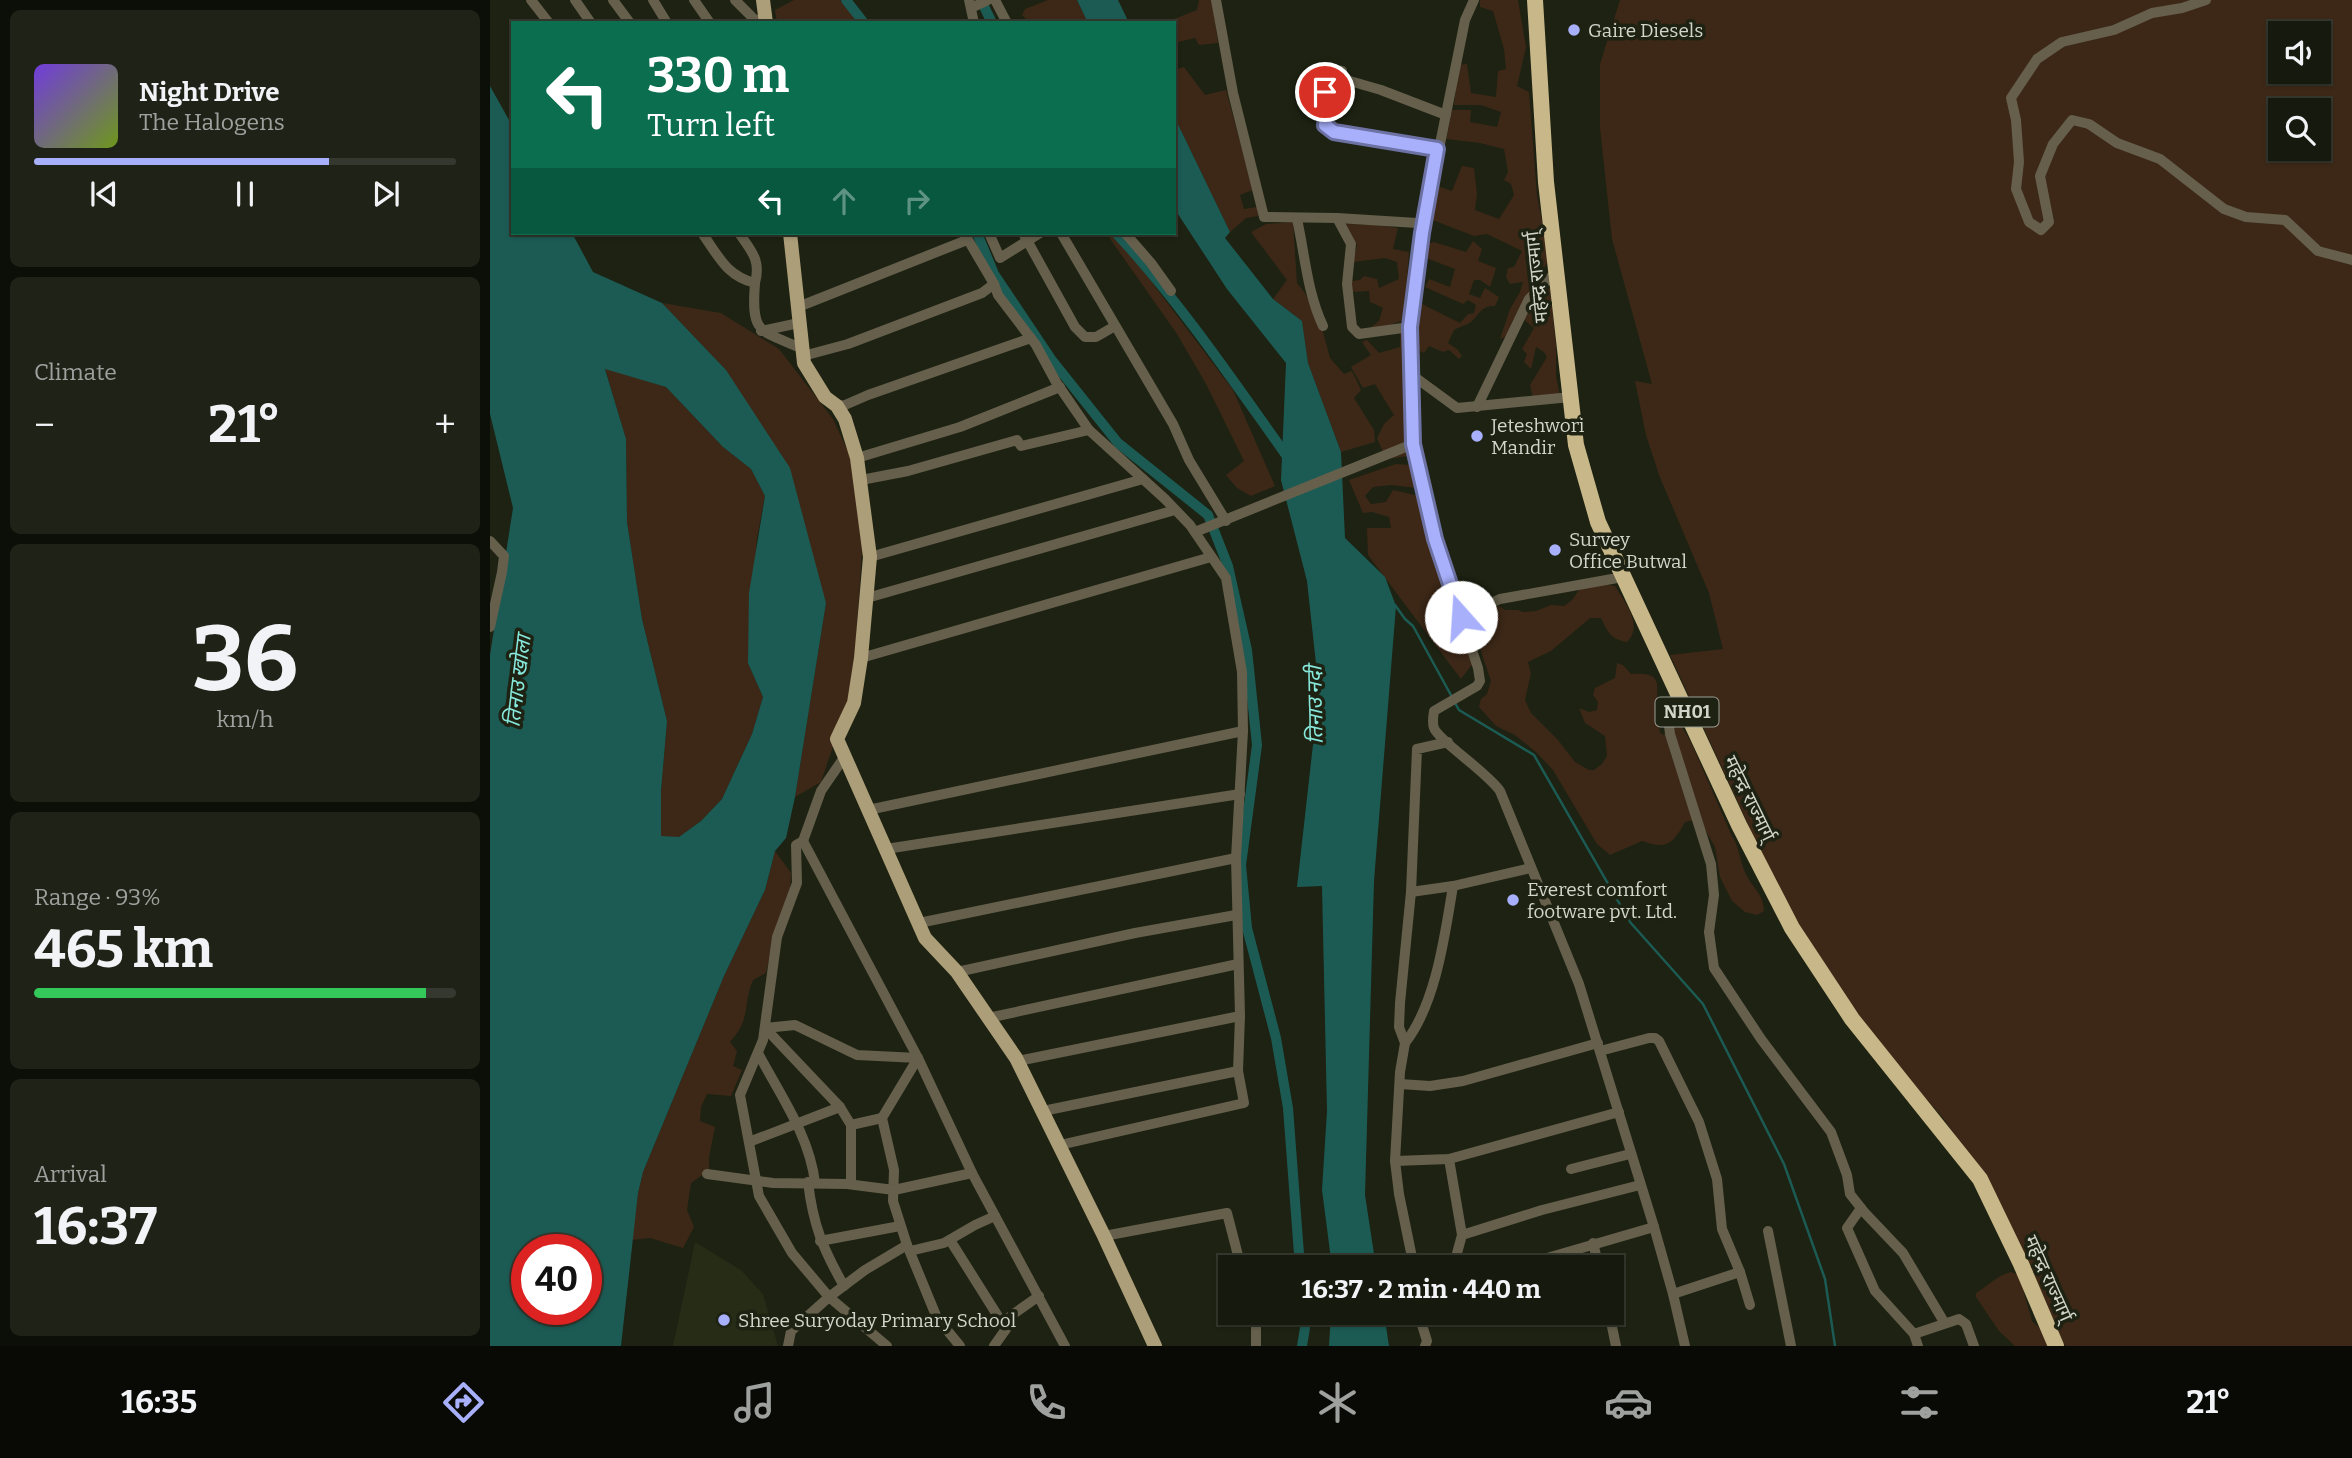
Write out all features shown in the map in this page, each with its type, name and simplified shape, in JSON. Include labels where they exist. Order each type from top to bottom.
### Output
[{"type":"highway","name":"महेन्द्र राज्मार्ग्","points":[[1535,0],[1546,182],[1576,445],[1598,522],[1739,825],[1792,928],[1853,1019],[1980,1179],[2021,1264],[2056,1346]]},
{"type":"main road","points":[[762,0],[766,21]]},
{"type":"main road","points":[[790,235],[804,363],[825,397],[837,406],[845,419],[861,480],[870,557],[854,703],[837,739],[925,938],[957,972],[1018,1061],[1155,1346]]},
{"type":"street","points":[[531,0],[547,21]]},
{"type":"street","points":[[575,0],[590,21]]},
{"type":"street","points":[[613,0],[629,21]]},
{"type":"street","points":[[653,0],[666,21]]},
{"type":"street","points":[[694,0],[709,21]]},
{"type":"street","points":[[735,0],[754,19],[762,21]]},
{"type":"street","points":[[1216,0],[1233,93],[1264,217],[1417,223],[1422,233]]},
{"type":"street","points":[[1474,0],[1465,20],[1437,149],[1422,233],[1410,327],[1413,444],[1435,539],[1480,681],[1477,686],[1434,711],[1434,730],[1489,776],[1500,790],[1579,984],[1674,1294],[1685,1346]]},
{"type":"street","points":[[2206,0],[2182,8],[2152,13],[2114,30],[2062,42],[2037,59],[2011,98],[2016,120],[2019,162],[2016,189],[2029,222],[2041,230],[2049,222],[2039,176],[2053,144],[2072,120],[2089,124],[2117,143],[2160,159],[2224,209],[2246,217],[2285,220],[2318,251],[2352,260]]},
{"type":"street","points":[[970,4],[996,1],[1006,21]]},
{"type":"street","points":[[1437,149],[1327,129],[1326,83],[1331,69],[1336,68],[1342,71],[1343,79],[1381,90],[1446,115]]},
{"type":"street","points":[[1336,218],[1351,244],[1347,284],[1352,327],[1359,334],[1410,327]]},
{"type":"street","points":[[1297,219],[1310,293],[1324,326]]},
{"type":"street","points":[[703,235],[730,273],[740,280],[755,283]]},
{"type":"street","points":[[740,235],[754,254],[759,268],[755,283],[756,323],[761,331],[802,352],[848,344],[982,293],[994,284]]},
{"type":"street","points":[[990,235],[1000,258],[1026,237],[1075,327],[1085,337],[1096,337],[1115,326]]},
{"type":"street","points":[[1062,235],[1173,424],[1189,460],[1226,521]]},
{"type":"street","points":[[1127,235],[1171,291]]},
{"type":"street","points":[[798,307],[965,236],[998,295],[1031,338],[1089,430],[1175,510],[1195,532],[1226,578],[1242,671],[1243,731],[1236,859],[1236,915],[1240,1016],[1238,1071],[1244,1103],[1060,1145]]},
{"type":"street","points":[[1477,407],[1529,299],[1556,271]]},
{"type":"street","points":[[761,331],[799,323]]},
{"type":"street","points":[[837,406],[1031,338]]},
{"type":"street","points":[[1412,375],[1457,408],[1571,397]]},
{"type":"street","points":[[857,458],[960,427],[1060,387]]},
{"type":"street","points":[[861,480],[908,471],[1017,440],[1021,446],[1089,430]]},
{"type":"street","points":[[1195,532],[1413,444]]},
{"type":"street","points":[[870,557],[1143,479]]},
{"type":"street","points":[[867,598],[1175,510]]},
{"type":"street","points":[[490,541],[504,556],[491,620]]},
{"type":"street","points":[[861,658],[1211,557]]},
{"type":"street","points":[[1461,617],[1500,599],[1623,577]]},
{"type":"street","points":[[1682,701],[1667,709],[1670,734],[1712,864],[1714,895],[1709,932],[1714,968],[1761,1039],[1831,1132],[1847,1175],[1850,1194],[1903,1253],[1944,1322]]},
{"type":"street","points":[[868,810],[1243,731]]},
{"type":"street","points":[[1412,1255],[1395,1161],[1405,1043],[1399,1027],[1411,892],[1417,749],[1447,743]]},
{"type":"street","points":[[845,756],[821,791],[803,841],[796,845],[797,883],[777,937],[763,1040],[740,1095],[759,1196],[792,1253],[829,1297],[887,1346]]},
{"type":"street","points":[[886,849],[1240,794]]},
{"type":"street","points":[[803,841],[918,1058],[972,1173],[1065,1346]]},
{"type":"street","points":[[919,923],[1236,859]]},
{"type":"street","points":[[1411,892],[1453,886],[1531,868]]},
{"type":"street","points":[[1405,1043],[1413,1032],[1430,991],[1453,886]]},
{"type":"street","points":[[957,972],[1135,933],[1236,915]]},
{"type":"street","points":[[988,1017],[1238,964]]},
{"type":"street","points":[[1018,1061],[1240,1016]]},
{"type":"street","points":[[765,1028],[795,1025],[857,1055],[918,1058]]},
{"type":"street","points":[[765,1028],[840,1107],[851,1125],[851,1184]]},
{"type":"street","points":[[1400,1084],[1430,1086],[1599,1047],[1655,1038],[1659,1041],[1699,1122],[1717,1180],[1722,1229],[1750,1305]]},
{"type":"street","points":[[758,1053],[796,1124],[813,1164],[811,1212],[820,1241],[844,1286]]},
{"type":"street","points":[[918,1058],[882,1118],[894,1170],[893,1201],[900,1226],[937,1318],[960,1346]]},
{"type":"street","points":[[1043,1111],[1238,1071]]},
{"type":"street","points":[[749,1142],[840,1107]]},
{"type":"street","points":[[1395,1161],[1449,1159],[1619,1112]]},
{"type":"street","points":[[851,1125],[882,1118]]},
{"type":"street","points":[[1572,1169],[1630,1154]]},
{"type":"street","points":[[1449,1159],[1462,1235],[1457,1255]]},
{"type":"street","points":[[707,1174],[756,1182],[851,1184],[894,1190],[972,1173]]},
{"type":"street","points":[[1462,1235],[1542,1210],[1640,1185]]},
{"type":"street","points":[[1861,1208],[1847,1228],[1875,1291],[1914,1334],[1919,1346]]},
{"type":"street","points":[[1104,1236],[1227,1213],[1238,1255]]},
{"type":"street","points":[[788,1346],[791,1331],[844,1286],[909,1248],[936,1247],[995,1216]]},
{"type":"street","points":[[820,1241],[900,1226]]},
{"type":"street","points":[[1557,1255],[1654,1227]]},
{"type":"street","points":[[1768,1231],[1791,1346]]},
{"type":"street","points":[[950,1240],[1006,1329]]},
{"type":"street","points":[[1594,1244],[1596,1255]]},
{"type":"street","points":[[1674,1294],[1740,1272]]},
{"type":"street","points":[[994,1346],[1006,1329],[1005,1320],[1039,1296]]},
{"type":"street","points":[[1914,1334],[1944,1322],[1959,1320],[1963,1321],[1974,1346]]},
{"type":"street","points":[[1256,1325],[1256,1346]]},
{"type":"street","points":[[1422,1325],[1427,1341],[1425,1346]]},
{"type":"street","points":[[1612,1325],[1616,1346]]},
{"type":"shaded area","points":[[794,0],[840,0],[856,21],[777,21],[775,10]]},
{"type":"shaded area","points":[[1048,0],[1077,0],[1087,21],[1028,21],[1022,15],[1025,9]]},
{"type":"shaded area","points":[[1199,0],[1212,0],[1218,43],[1199,45],[1195,38],[1176,43],[1176,21],[1169,21],[1197,10]]},
{"type":"shaded area","points":[[1480,0],[1518,0],[1526,47],[1517,86],[1529,92],[1537,195],[1549,259],[1507,336],[1500,339],[1523,282],[1510,284],[1506,277],[1508,268],[1514,267],[1522,251],[1487,234],[1474,236],[1430,219],[1437,186],[1452,191],[1462,166],[1474,168],[1477,194],[1475,210],[1499,219],[1514,195],[1511,184],[1504,180],[1508,172],[1504,149],[1446,139],[1452,110],[1471,110],[1470,122],[1497,127],[1501,112],[1481,105],[1454,105],[1459,65],[1467,64],[1471,93],[1496,97],[1498,71],[1506,69],[1504,49],[1493,11],[1480,7]]},
{"type":"shaded area","points":[[1620,0],[2352,0],[2352,1346],[2065,1346],[2018,1241],[1986,1179],[1943,1118],[1906,1076],[1840,990],[1781,896],[1670,655],[1723,649],[1709,593],[1659,475],[1646,435],[1635,381],[1652,384],[1612,239],[1600,128],[1600,64]]},
{"type":"shaded area","points":[[1184,67],[1205,95],[1226,90],[1253,190],[1240,195],[1244,209],[1257,207],[1258,216],[1246,218],[1230,232],[1176,120],[1176,69]]},
{"type":"shaded area","points":[[1293,222],[1297,283],[1305,293],[1322,328],[1330,358],[1344,374],[1352,371],[1361,390],[1354,398],[1374,430],[1375,442],[1341,452],[1308,363],[1302,321],[1273,299],[1287,280],[1251,232],[1266,224]]},
{"type":"shaded area","points":[[1345,224],[1398,228],[1393,249],[1409,252],[1404,320],[1381,328],[1370,328],[1379,321],[1383,308],[1370,302],[1369,291],[1352,292],[1352,281],[1360,280],[1364,276],[1377,279],[1379,288],[1399,279],[1397,262],[1385,258],[1353,262],[1357,245]]},
{"type":"shaded area","points":[[1107,235],[1115,235],[1123,244],[1233,390],[1275,486],[1251,496],[1237,488],[1226,475],[1244,461],[1206,384],[1177,334]]},
{"type":"shaded area","points":[[1473,241],[1482,249],[1478,261],[1496,268],[1490,287],[1480,280],[1474,280],[1469,294],[1480,298],[1485,288],[1499,297],[1495,306],[1483,309],[1471,322],[1454,330],[1448,343],[1462,356],[1459,359],[1449,350],[1443,352],[1429,346],[1424,353],[1413,348],[1418,302],[1460,323],[1468,314],[1474,313],[1476,305],[1468,300],[1463,304],[1425,287],[1429,279],[1450,287],[1455,269],[1426,258],[1426,244],[1434,242],[1466,252]]},
{"type":"shaded area","points":[[1550,288],[1556,345],[1556,376],[1560,396],[1533,398],[1530,385],[1547,357],[1536,347],[1531,369],[1524,362],[1527,354],[1522,349],[1534,328],[1523,319],[1540,291]]},
{"type":"shaded area","points":[[662,303],[721,313],[779,349],[833,419],[851,458],[863,535],[853,687],[821,782],[795,797],[826,603],[726,370]]},
{"type":"shaded area","points":[[1400,333],[1407,334],[1409,456],[1386,459],[1377,438],[1384,424],[1394,415],[1375,384],[1363,388],[1351,367],[1371,355],[1362,342],[1367,340],[1379,353],[1400,347]]},
{"type":"shaded area","points":[[605,368],[666,387],[723,447],[751,469],[765,496],[757,538],[748,663],[763,697],[752,734],[722,799],[701,821],[679,837],[661,837],[661,791],[667,721],[642,619],[627,522],[626,439]]},
{"type":"shaded area","points":[[1396,464],[1411,465],[1417,488],[1391,485],[1373,487],[1365,496],[1371,504],[1386,502],[1393,490],[1419,496],[1438,563],[1473,663],[1461,679],[1368,555],[1367,528],[1391,528],[1389,517],[1372,512],[1363,513],[1349,480]]},
{"type":"shaded area","points":[[1597,583],[1615,586],[1631,614],[1634,628],[1632,635],[1627,642],[1617,639],[1608,631],[1601,618],[1590,618],[1551,651],[1528,662],[1531,673],[1525,700],[1531,713],[1575,762],[1594,770],[1607,756],[1605,736],[1585,723],[1579,708],[1589,712],[1597,710],[1598,702],[1593,695],[1595,688],[1615,678],[1617,663],[1623,665],[1631,674],[1650,675],[1655,678],[1660,733],[1664,735],[1678,721],[1690,740],[1736,844],[1744,871],[1762,900],[1764,911],[1757,915],[1745,912],[1732,901],[1720,877],[1715,847],[1699,819],[1685,822],[1677,836],[1668,843],[1658,845],[1642,841],[1610,855],[1597,844],[1553,770],[1515,735],[1496,726],[1479,707],[1491,681],[1470,619],[1499,606],[1505,610],[1523,612],[1536,611],[1551,605],[1564,606],[1579,590]]},
{"type":"shaded area","points":[[775,851],[791,873],[790,892],[777,924],[766,973],[753,980],[744,1019],[730,1042],[737,1051],[733,1066],[742,1070],[731,1096],[707,1094],[701,1107],[700,1121],[715,1127],[709,1170],[691,1183],[687,1210],[694,1227],[683,1248],[650,1238],[632,1240],[643,1172],[724,976],[765,890]]},
{"type":"shaded area","name":"Shree Suryoday Primary School","points":[[695,1242],[741,1270],[763,1294],[778,1346],[673,1346]]},
{"type":"shaded area","points":[[2011,1272],[2019,1275],[2032,1321],[2044,1332],[2050,1346],[2015,1346],[1999,1331],[1976,1297],[1976,1293],[1997,1278]]},
{"type":"water","points":[[1077,0],[1118,0],[1128,21],[1087,21]]},
{"type":"water","name":"तिनाउ खोला","points":[[490,86],[511,123],[511,235],[573,235],[593,272],[662,303],[726,370],[790,468],[826,603],[786,838],[775,851],[765,890],[724,976],[643,1172],[638,1193],[621,1346],[490,1346],[490,655],[513,508],[490,414]],"holes":[[[605,369],[666,387],[723,447],[751,469],[765,496],[749,593],[748,663],[763,697],[752,734],[722,799],[701,821],[679,837],[661,836],[661,791],[667,721],[642,619],[627,522],[626,439]]]},
{"type":"water","points":[[1176,120],[1230,232],[1225,238],[1273,299],[1302,321],[1308,363],[1341,452],[1345,538],[1385,577],[1396,606],[1374,881],[1365,1195],[1374,1255],[1330,1255],[1322,1190],[1327,1111],[1322,886],[1297,887],[1319,691],[1307,581],[1281,480],[1286,363],[1227,289],[1176,211]]},
{"type":"water","points":[[1330,1325],[1386,1325],[1389,1346],[1329,1346]]},
{"type":"waterway","points":[[846,0],[862,21]]},
{"type":"waterway","points":[[981,0],[991,21]]},
{"type":"waterway","points":[[978,235],[994,274],[1051,359],[1118,443],[1208,515],[1228,566],[1247,650],[1257,745],[1241,865],[1247,928],[1276,1038],[1288,1108],[1299,1255]]},
{"type":"waterway","points":[[1118,235],[1183,313],[1286,455],[1291,458]]},
{"type":"waterway","points":[[1395,605],[1413,626],[1452,697]]},
{"type":"waterway","points":[[1455,703],[1459,710],[1534,755],[1630,922],[1703,1004],[1784,1164],[1825,1279],[1835,1346]]},
{"type":"waterway","points":[[1302,1346],[1305,1325]]},
{"type":"place","name":"Gaire Diesels","points":[[1574,30]]},
{"type":"place","name":"Jeteshwori Mandir","points":[[1477,436]]},
{"type":"place","name":"Survey Office Butwal","points":[[1555,550]]},
{"type":"place","name":"Everest comfort footware pvt. Ltd.","points":[[1513,900]]},
{"type":"place","name":"Shree Suryoday Primary School","points":[[724,1320]]},
{"type":"route","points":[[1325,92],[1328,104],[1325,125],[1327,129],[1437,149],[1422,233],[1410,327],[1413,444],[1435,539],[1461,617]]},
{"type":"water label","name":"तिनाउ नदी","points":[[1315,705]]}]
